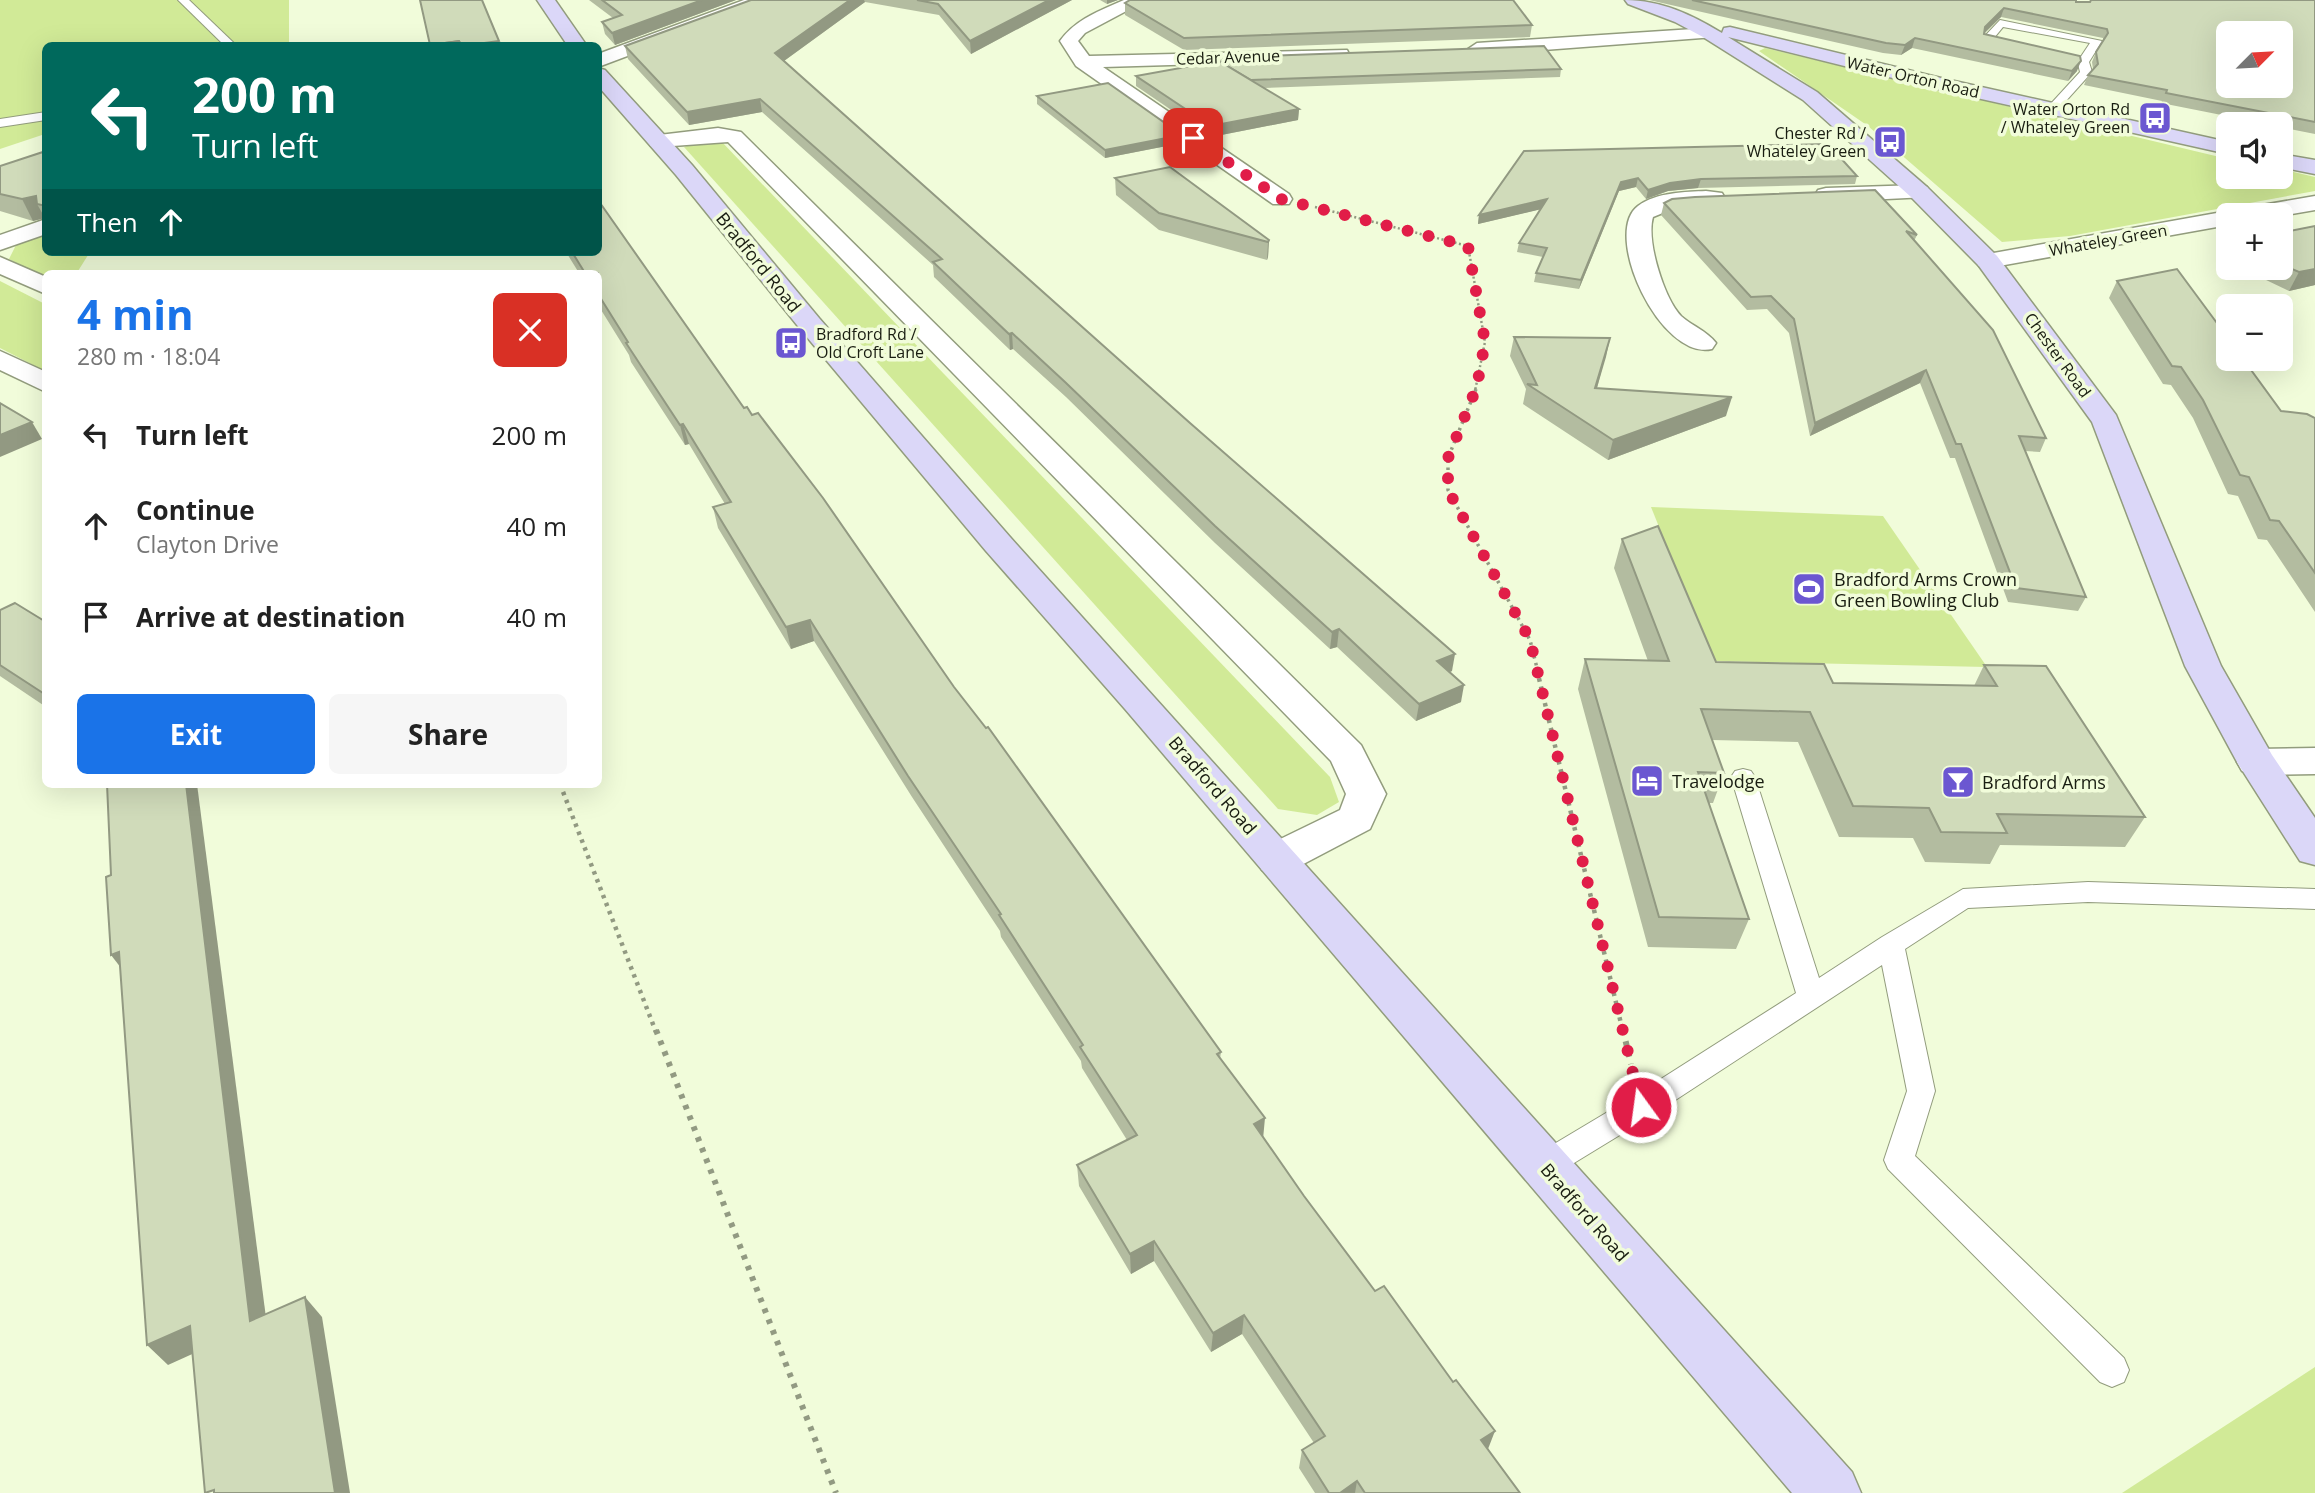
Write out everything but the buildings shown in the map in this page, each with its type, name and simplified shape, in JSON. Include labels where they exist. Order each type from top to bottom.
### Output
[{"type":"main road","points":[[546,0],[575,42]]},
{"type":"main road","name":"Chester Road","points":[[1634,0],[1681,18],[1709,33],[1810,96],[1919,192],[1989,261],[2106,421],[2203,666],[2256,762],[2315,850]]},
{"type":"main road","name":"Water Orton Road","points":[[1681,18],[1778,45],[2216,145]]},
{"type":"main road","name":"Bradford Road","points":[[602,78],[659,141],[810,324],[998,544],[1277,859],[1830,1493]]},
{"type":"main road","points":[[2293,163],[2315,167]]},
{"type":"street","points":[[602,59],[760,0]]},
{"type":"street","points":[[1138,0],[1079,29],[1069,41],[1083,62],[1281,199]]},
{"type":"street","points":[[1459,50],[1709,33]]},
{"type":"street","name":"Cedar Avenue","points":[[1083,62],[1362,53]]},
{"type":"street","points":[[659,141],[718,134],[734,136],[1347,754],[1366,794],[1356,819],[1277,859]]},
{"type":"street","points":[[1809,195],[1919,192]]},
{"type":"street","points":[[1702,343],[1669,319],[1653,292],[1639,233],[1641,217],[1646,211],[1671,203],[1692,199],[1741,197]]},
{"type":"street","points":[[2293,207],[2315,203]]},
{"type":"street","name":"Whateley Green","points":[[1989,261],[2216,220]]},
{"type":"street","points":[[0,243],[42,227]]},
{"type":"street","points":[[0,264],[42,286]]},
{"type":"street","points":[[0,359],[42,382]]},
{"type":"street","points":[[2256,762],[2315,761]]},
{"type":"lane","points":[[183,0],[228,42]]},
{"type":"lane","points":[[2027,49],[1987,40],[2000,23],[2097,41],[2084,62],[2086,72],[2052,109]]},
{"type":"lane","points":[[2041,52],[2084,62]]},
{"type":"lane","points":[[0,123],[42,117]]},
{"type":"lane","points":[[1743,777],[1811,996]]},
{"type":"lane","points":[[1545,1166],[1963,899],[2088,892],[2315,899]]},
{"type":"lane","points":[[1891,944],[1922,1091],[1899,1160],[2112,1370]]},
{"type":"path","points":[[1281,199],[1468,246],[1485,342],[1477,386],[1448,458],[1448,490],[1530,640],[1641,1107]]},
{"type":"path","points":[[562,788],[836,1493]]},
{"type":"green space","points":[[0,0],[289,0],[289,42],[42,42],[42,135],[0,149]]},
{"type":"green space","points":[[1765,48],[2216,156],[2216,189],[2293,189],[2293,172],[2315,177],[2315,191],[2250,203],[2216,203],[2216,209],[2070,236],[2002,242],[1868,126],[1759,51]]},
{"type":"green space","points":[[705,140],[720,140],[1330,777],[1339,802],[1317,815],[1278,809],[684,147]]},
{"type":"green space","points":[[42,234],[42,256],[87,256],[79,270],[42,270],[42,276],[9,259],[16,245]]},
{"type":"green space","points":[[0,281],[42,302],[42,369],[0,348]]},
{"type":"green space","name":"Bradford Arms Crown Green Bowling Club","points":[[1651,507],[1883,516],[1987,667],[1713,661]]},
{"type":"green space","points":[[2315,1367],[2315,1493],[2122,1493]]},
{"type":"place","name":"Water Orton Rd / Whateley Green","points":[[2155,118]]},
{"type":"place","name":"Chester Rd / Whateley Green","points":[[1890,142]]},
{"type":"place","name":"Bradford Rd / Old Croft Lane","points":[[791,343]]},
{"type":"place","name":"Bradford Arms Crown Green Bowling Club","points":[[1809,589]]},
{"type":"place","name":"Travelodge","points":[[1647,781]]},
{"type":"place","name":"Bradford Arms","points":[[1958,782]]},
{"type":"route","points":[[1193,138],[1281,199],[1468,246],[1485,342],[1477,386],[1448,458],[1448,490],[1530,640],[1641,1107]]}]
